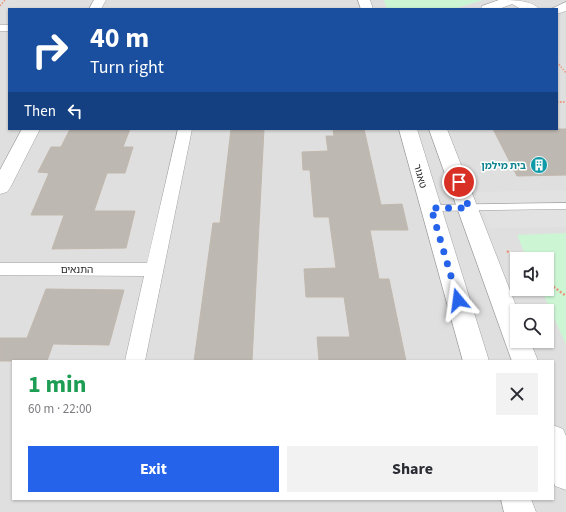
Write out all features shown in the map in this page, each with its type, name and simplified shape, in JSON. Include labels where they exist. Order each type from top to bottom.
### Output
[{"type":"street","points":[[490,8],[511,0]]},
{"type":"street","points":[[515,0],[520,4],[530,8]]},
{"type":"street","points":[[0,188],[30,130]]},
{"type":"street","points":[[135,360],[185,130]]},
{"type":"street","name":"טאגור","points":[[408,130],[476,360]]},
{"type":"street","points":[[438,130],[469,208],[510,321]]},
{"type":"street","name":"התנאים","points":[[0,268],[155,270]]},
{"type":"street","points":[[520,348],[525,360]]},
{"type":"street","points":[[554,442],[566,475]]},
{"type":"street","points":[[516,500],[520,512]]},
{"type":"lane","points":[[431,208],[566,206]]},
{"type":"path","points":[[0,6],[5,0]]},
{"type":"path","points":[[558,63],[566,72]]},
{"type":"path","points":[[554,287],[566,296]]},
{"type":"shaded area","points":[[0,0],[566,0],[566,512],[0,512]]},
{"type":"shaded area","points":[[566,190],[566,227],[490,228],[476,192]]},
{"type":"green space","points":[[384,0],[483,0],[457,8],[387,8]]},
{"type":"green space","points":[[566,233],[566,345],[554,318],[554,304],[548,304],[544,296],[554,296],[554,252],[524,252],[517,235]]},
{"type":"building","points":[[566,129],[566,175],[517,176],[494,130]]},
{"type":"building","points":[[70,130],[130,130],[123,147],[133,147],[125,173],[107,173],[94,211],[135,211],[126,248],[52,249],[64,215],[31,215],[49,173],[38,172],[51,147],[61,147]]},
{"type":"building","points":[[231,130],[264,130],[252,360],[194,360],[213,223],[220,223]]},
{"type":"building","points":[[333,130],[364,130],[381,205],[402,204],[408,230],[370,230],[379,279],[389,279],[406,360],[319,360],[317,337],[350,337],[344,297],[306,297],[304,269],[336,268],[329,217],[314,217],[310,170],[303,170],[302,152],[328,151],[326,136],[334,136]]},
{"type":"building","points":[[46,289],[124,290],[109,345],[53,344],[47,360],[0,361],[0,338],[27,338]]},
{"type":"place","name":"בית מילמן","points":[[539,165]]},
{"type":"route","points":[[458,300],[431,208],[469,208],[459,182]]}]
